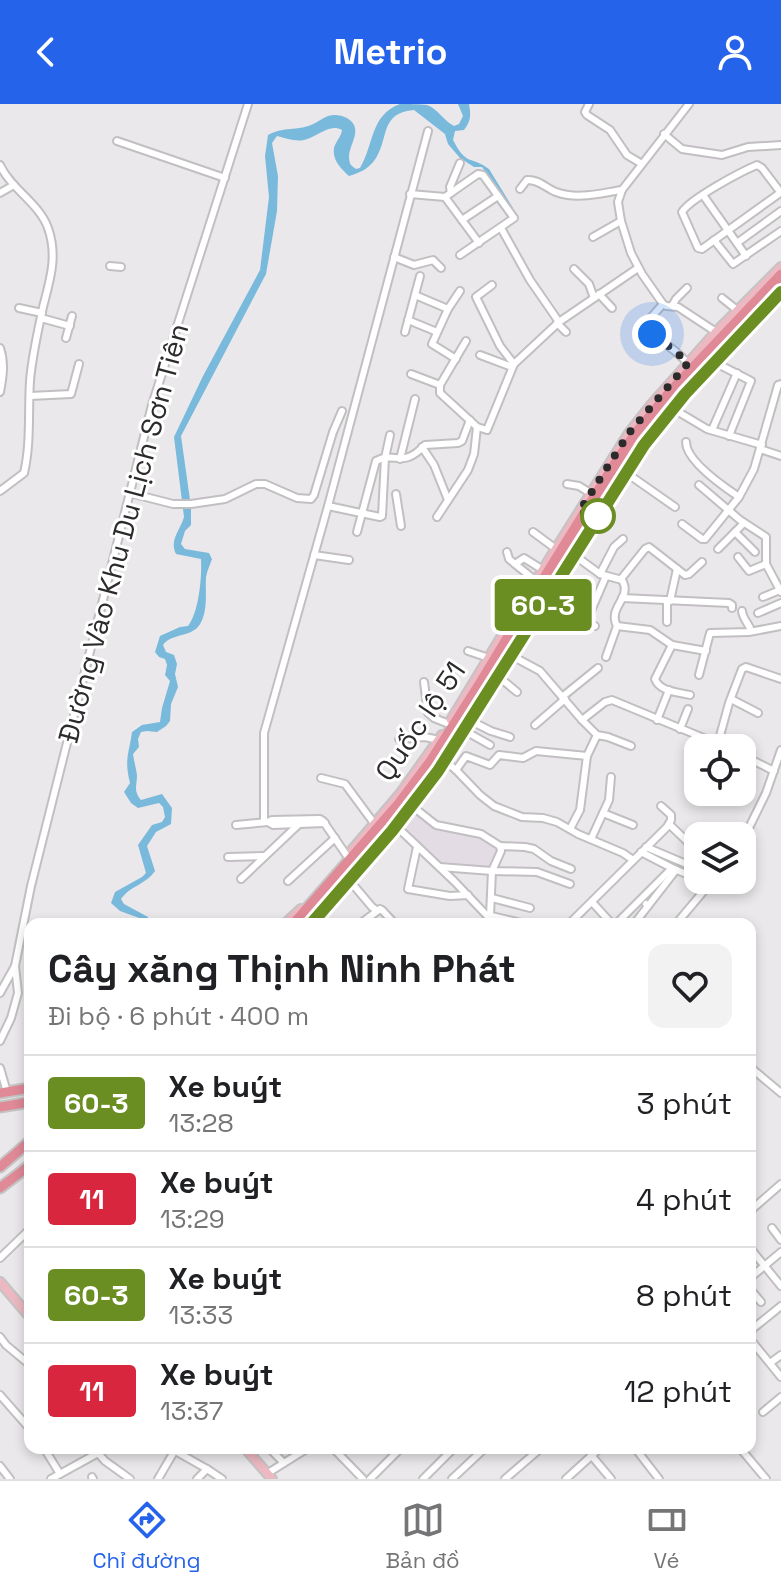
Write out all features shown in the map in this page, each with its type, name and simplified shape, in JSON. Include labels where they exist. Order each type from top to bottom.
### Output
[{"type":"highway","name":"Quốc lộ 51","points":[[308,918],[441,758],[624,471],[723,339],[781,274]]},
{"type":"highway","name":"Quốc lộ 51","points":[[298,918],[376,826],[390,820],[558,550],[634,435],[679,378],[781,285]]},
{"type":"highway","points":[[4,1092],[24,1089]]},
{"type":"highway","points":[[0,1107],[24,1103]]},
{"type":"highway","points":[[0,1167],[24,1146]]},
{"type":"highway","points":[[0,1188],[24,1170]]},
{"type":"main road","name":"Quốc lộ 51","points":[[670,407],[714,362],[737,310],[781,267]]},
{"type":"main road","name":"Quốc lộ 51","points":[[516,618],[629,433],[679,378],[688,363],[781,292]]},
{"type":"main road","name":"Quốc lộ 51","points":[[316,918],[350,881],[390,820],[412,806],[445,761],[512,656],[522,634]]},
{"type":"main road","name":"Quốc lộ 51","points":[[429,758],[501,643]]},
{"type":"main road","name":"Quốc lộ 51","points":[[290,918],[376,826]]},
{"type":"main road","points":[[0,1282],[24,1310]]},
{"type":"main road","points":[[250,1454],[270,1476]]},
{"type":"street","name":"Đường Vào Khu Du Lịch Sơn Tiên","points":[[25,918],[152,405],[248,104]]},
{"type":"street","points":[[589,104],[585,112],[587,115],[610,130],[627,155],[642,164]]},
{"type":"street","points":[[688,105],[622,190],[618,202],[621,221],[638,268],[663,304],[678,307],[723,339]]},
{"type":"street","points":[[266,822],[264,733],[428,131]]},
{"type":"street","points":[[664,134],[682,149],[722,155],[748,147],[781,145]]},
{"type":"street","points":[[117,141],[225,178]]},
{"type":"street","points":[[460,163],[448,195],[479,243]]},
{"type":"street","points":[[0,165],[5,176],[44,218],[54,250],[52,274],[30,379],[28,457],[24,473],[0,491]]},
{"type":"street","points":[[757,165],[781,193],[702,249],[698,248],[682,212],[703,195],[757,165]]},
{"type":"street","points":[[410,194],[448,195],[481,173],[514,218],[460,255]]},
{"type":"street","points":[[520,189],[527,180],[532,179],[567,195],[586,196],[622,190]]},
{"type":"street","points":[[0,193],[14,185]]},
{"type":"street","points":[[703,195],[746,256]]},
{"type":"street","points":[[462,220],[498,196]]},
{"type":"street","points":[[737,243],[781,211]]},
{"type":"street","points":[[593,237],[621,221]]},
{"type":"street","points":[[501,228],[530,280],[566,332]]},
{"type":"street","points":[[714,240],[735,264],[781,231]]},
{"type":"street","points":[[394,257],[414,265],[433,260],[441,268]]},
{"type":"street","points":[[110,266],[121,267]]},
{"type":"street","points":[[466,341],[440,385],[440,393],[477,427],[489,429],[513,366],[558,322],[638,268]]},
{"type":"street","points":[[574,269],[612,308]]},
{"type":"street","points":[[405,332],[420,276]]},
{"type":"street","points":[[492,285],[477,294],[476,299],[513,366]]},
{"type":"street","points":[[672,306],[687,288]]},
{"type":"street","points":[[456,359],[432,344],[460,291]]},
{"type":"street","points":[[415,295],[448,309]]},
{"type":"street","points":[[722,298],[737,310]]},
{"type":"street","points":[[639,331],[663,304]]},
{"type":"street","points":[[19,308],[70,326]]},
{"type":"street","points":[[66,338],[72,316]]},
{"type":"street","points":[[408,320],[437,332]]},
{"type":"street","points":[[652,334],[688,363]]},
{"type":"street","points":[[0,348],[3,372],[0,390]]},
{"type":"street","points":[[480,355],[513,366]]},
{"type":"street","points":[[714,362],[751,381],[729,436]]},
{"type":"street","points":[[30,396],[71,394],[79,364]]},
{"type":"street","points":[[712,430],[737,373]]},
{"type":"street","points":[[411,374],[440,385]]},
{"type":"street","points":[[682,524],[703,540],[739,497],[754,469],[778,385],[781,384]]},
{"type":"street","points":[[400,459],[415,399]]},
{"type":"street","points":[[670,407],[712,430],[781,456]]},
{"type":"street","points":[[130,493],[173,504],[187,504],[225,499],[256,484],[265,484],[297,498],[311,499],[342,411]]},
{"type":"street","points":[[357,532],[378,458],[400,459],[413,456],[425,445],[458,443],[462,441],[470,420]]},
{"type":"street","points":[[437,517],[468,470],[474,454],[477,427]]},
{"type":"street","points":[[328,506],[382,516],[385,458],[390,435]]},
{"type":"street","points":[[686,442],[688,453],[721,485],[739,497]]},
{"type":"street","points":[[422,447],[434,465],[448,500]]},
{"type":"street","points":[[624,471],[675,507]]},
{"type":"street","points":[[567,484],[579,486],[590,493]]},
{"type":"street","points":[[699,485],[744,523],[766,537],[766,564],[777,577],[780,591],[763,597]]},
{"type":"street","points":[[396,494],[401,526]]},
{"type":"street","points":[[382,508],[399,511]]},
{"type":"street","points":[[718,549],[744,523]]},
{"type":"street","points":[[533,532],[558,550]]},
{"type":"street","points":[[735,532],[755,552]]},
{"type":"street","points":[[595,626],[587,620],[614,547],[623,539]]},
{"type":"street","points":[[621,579],[649,547],[688,575],[702,562]]},
{"type":"street","points":[[507,552],[509,559],[536,581]]},
{"type":"street","points":[[573,552],[603,575],[621,579],[626,586],[614,615],[617,626]]},
{"type":"street","points":[[314,555],[349,560]]},
{"type":"street","points":[[738,557],[749,571],[766,564]]},
{"type":"street","points":[[515,564],[524,558],[543,570]]},
{"type":"street","points":[[667,622],[668,601],[677,569]]},
{"type":"street","points":[[622,598],[729,603],[732,608]]},
{"type":"street","points":[[758,613],[781,603]]},
{"type":"street","points":[[742,611],[751,631]]},
{"type":"street","points":[[617,626],[650,630],[672,645],[706,651]]},
{"type":"street","points":[[606,657],[617,626]]},
{"type":"street","points":[[699,675],[711,633],[730,634],[781,626]]},
{"type":"street","points":[[672,645],[655,679],[659,686],[690,695]]},
{"type":"street","points":[[468,651],[489,658]]},
{"type":"street","points":[[512,656],[540,671],[597,735],[631,746]]},
{"type":"street","points":[[721,734],[743,667],[781,679]]},
{"type":"street","points":[[535,725],[598,668]]},
{"type":"street","points":[[499,677],[517,692]]},
{"type":"street","points":[[424,682],[428,713],[449,724]]},
{"type":"street","points":[[657,720],[669,690]]},
{"type":"street","points":[[731,699],[758,713]]},
{"type":"street","points":[[582,720],[612,700],[694,734]]},
{"type":"street","points":[[680,729],[688,709]]},
{"type":"street","points":[[471,721],[510,737]]},
{"type":"street","points":[[475,736],[481,727]]},
{"type":"street","points":[[465,731],[490,745]]},
{"type":"street","points":[[570,829],[580,810],[587,756],[597,735]]},
{"type":"street","points":[[399,739],[425,737],[439,740]]},
{"type":"street","points":[[752,822],[781,750]]},
{"type":"street","points":[[456,770],[466,756],[490,765],[499,755],[523,758],[536,751],[587,756]]},
{"type":"street","points":[[445,761],[494,806],[522,817],[557,822],[633,860]]},
{"type":"street","points":[[756,762],[774,771]]},
{"type":"street","points":[[591,839],[609,800],[611,777]]},
{"type":"street","points":[[321,778],[345,784],[376,826]]},
{"type":"street","points":[[412,806],[436,825],[481,834],[500,846],[534,849],[551,861],[571,869]]},
{"type":"street","points":[[575,918],[669,824],[671,815],[661,806]]},
{"type":"street","points":[[603,813],[633,825]]},
{"type":"street","points":[[236,825],[272,820],[320,819],[347,856]]},
{"type":"street","points":[[390,820],[491,918]]},
{"type":"street","points":[[266,822],[271,825],[325,823]]},
{"type":"street","points":[[281,824],[285,837]]},
{"type":"street","points":[[241,879],[299,824]]},
{"type":"street","points":[[669,824],[684,838]]},
{"type":"street","points":[[288,881],[335,838]]},
{"type":"street","points":[[489,915],[492,871],[501,851],[500,846]]},
{"type":"street","points":[[417,847],[408,889],[450,896],[468,895]]},
{"type":"street","points":[[644,850],[684,864]]},
{"type":"street","points":[[644,850],[684,873]]},
{"type":"street","points":[[228,857],[264,856]]},
{"type":"street","points":[[439,867],[537,872],[570,884]]},
{"type":"street","points":[[620,918],[674,869]]},
{"type":"street","points":[[639,918],[674,869]]},
{"type":"street","points":[[350,881],[372,907],[380,909],[389,918]]},
{"type":"street","points":[[681,918],[702,894]]},
{"type":"street","points":[[492,898],[530,908]]},
{"type":"street","points":[[640,899],[648,906]]},
{"type":"street","points":[[592,902],[608,918]]},
{"type":"street","points":[[368,918],[380,909]]},
{"type":"street","points":[[489,915],[501,918]]},
{"type":"street","name":"Đường Vào Khu Du Lịch Sơn Tiên","points":[[0,1041],[18,993],[15,966],[24,921]]},
{"type":"street","name":"Đường Vào Khu Du Lịch Sơn Tiên","points":[[0,993],[15,966]]},
{"type":"street","points":[[0,1068],[4,1092]]},
{"type":"street","points":[[756,1072],[781,1093]]},
{"type":"street","points":[[756,1206],[781,1184]]},
{"type":"street","points":[[772,1228],[781,1240]]},
{"type":"street","points":[[0,1258],[24,1235]]},
{"type":"street","points":[[756,1273],[781,1252]]},
{"type":"street","points":[[756,1255],[781,1286]]},
{"type":"street","points":[[756,1296],[761,1302]]},
{"type":"street","points":[[756,1326],[781,1306]]},
{"type":"street","points":[[0,1337],[24,1360]]},
{"type":"street","points":[[756,1346],[781,1377]]},
{"type":"street","points":[[770,1363],[781,1355]]},
{"type":"street","points":[[0,1395],[24,1422]]},
{"type":"street","points":[[763,1412],[781,1397]]},
{"type":"street","points":[[48,1454],[60,1474]]},
{"type":"street","points":[[51,1479],[96,1454]]},
{"type":"street","points":[[99,1454],[130,1479]]},
{"type":"street","points":[[158,1479],[170,1454]]},
{"type":"street","points":[[182,1454],[222,1479]]},
{"type":"street","points":[[275,1454],[283,1462]]},
{"type":"street","points":[[270,1476],[283,1462],[297,1454]]},
{"type":"street","points":[[339,1454],[363,1479]]},
{"type":"street","points":[[370,1479],[395,1454]]},
{"type":"street","points":[[423,1479],[448,1454]]},
{"type":"street","points":[[452,1479],[479,1454]]},
{"type":"street","points":[[505,1479],[534,1454]]},
{"type":"street","points":[[640,1454],[659,1479]]},
{"type":"street","points":[[745,1454],[766,1479]]},
{"type":"street","points":[[572,1477],[591,1455],[611,1479]]},
{"type":"street","points":[[0,1466],[10,1479]]},
{"type":"street","points":[[197,1479],[207,1469]]},
{"type":"shaded area","points":[[412,809],[430,823],[480,835],[495,844],[499,851],[491,870],[439,866],[399,827]]},
{"type":"water","points":[[400,104],[427,105],[454,126],[463,116],[458,104],[469,104],[468,124],[464,130],[455,131],[453,140],[466,157],[489,169],[513,208],[509,207],[482,167],[474,167],[460,158],[448,144],[445,134],[414,110],[403,112],[390,121],[374,162],[349,176],[334,156],[342,130],[328,129],[301,140],[277,136],[272,143],[278,176],[277,211],[266,274],[181,436],[191,525],[185,531],[181,544],[185,549],[209,553],[212,559],[206,577],[205,610],[201,623],[193,631],[170,639],[163,645],[166,652],[174,655],[177,664],[175,674],[178,687],[171,704],[170,721],[157,732],[141,732],[139,747],[133,754],[136,791],[141,800],[162,794],[172,808],[171,824],[156,832],[147,846],[155,871],[121,899],[148,918],[139,918],[120,911],[111,903],[115,892],[146,873],[138,845],[152,825],[162,822],[165,817],[159,803],[138,808],[124,792],[130,783],[128,751],[132,732],[142,725],[160,722],[170,681],[165,675],[165,659],[155,652],[160,636],[188,626],[192,620],[201,575],[201,559],[176,554],[174,549],[174,540],[184,517],[174,437],[260,270],[269,197],[265,156],[268,135],[280,130],[306,127],[330,115],[345,117],[355,127],[349,158],[356,169],[365,159],[378,123],[390,109]]},
{"type":"bus line","name":"60-3","points":[[316,918],[392,831],[438,771],[644,445],[685,394],[781,292]]},
{"type":"route","points":[[598,516],[579,512],[629,433],[688,363],[652,334]]}]
